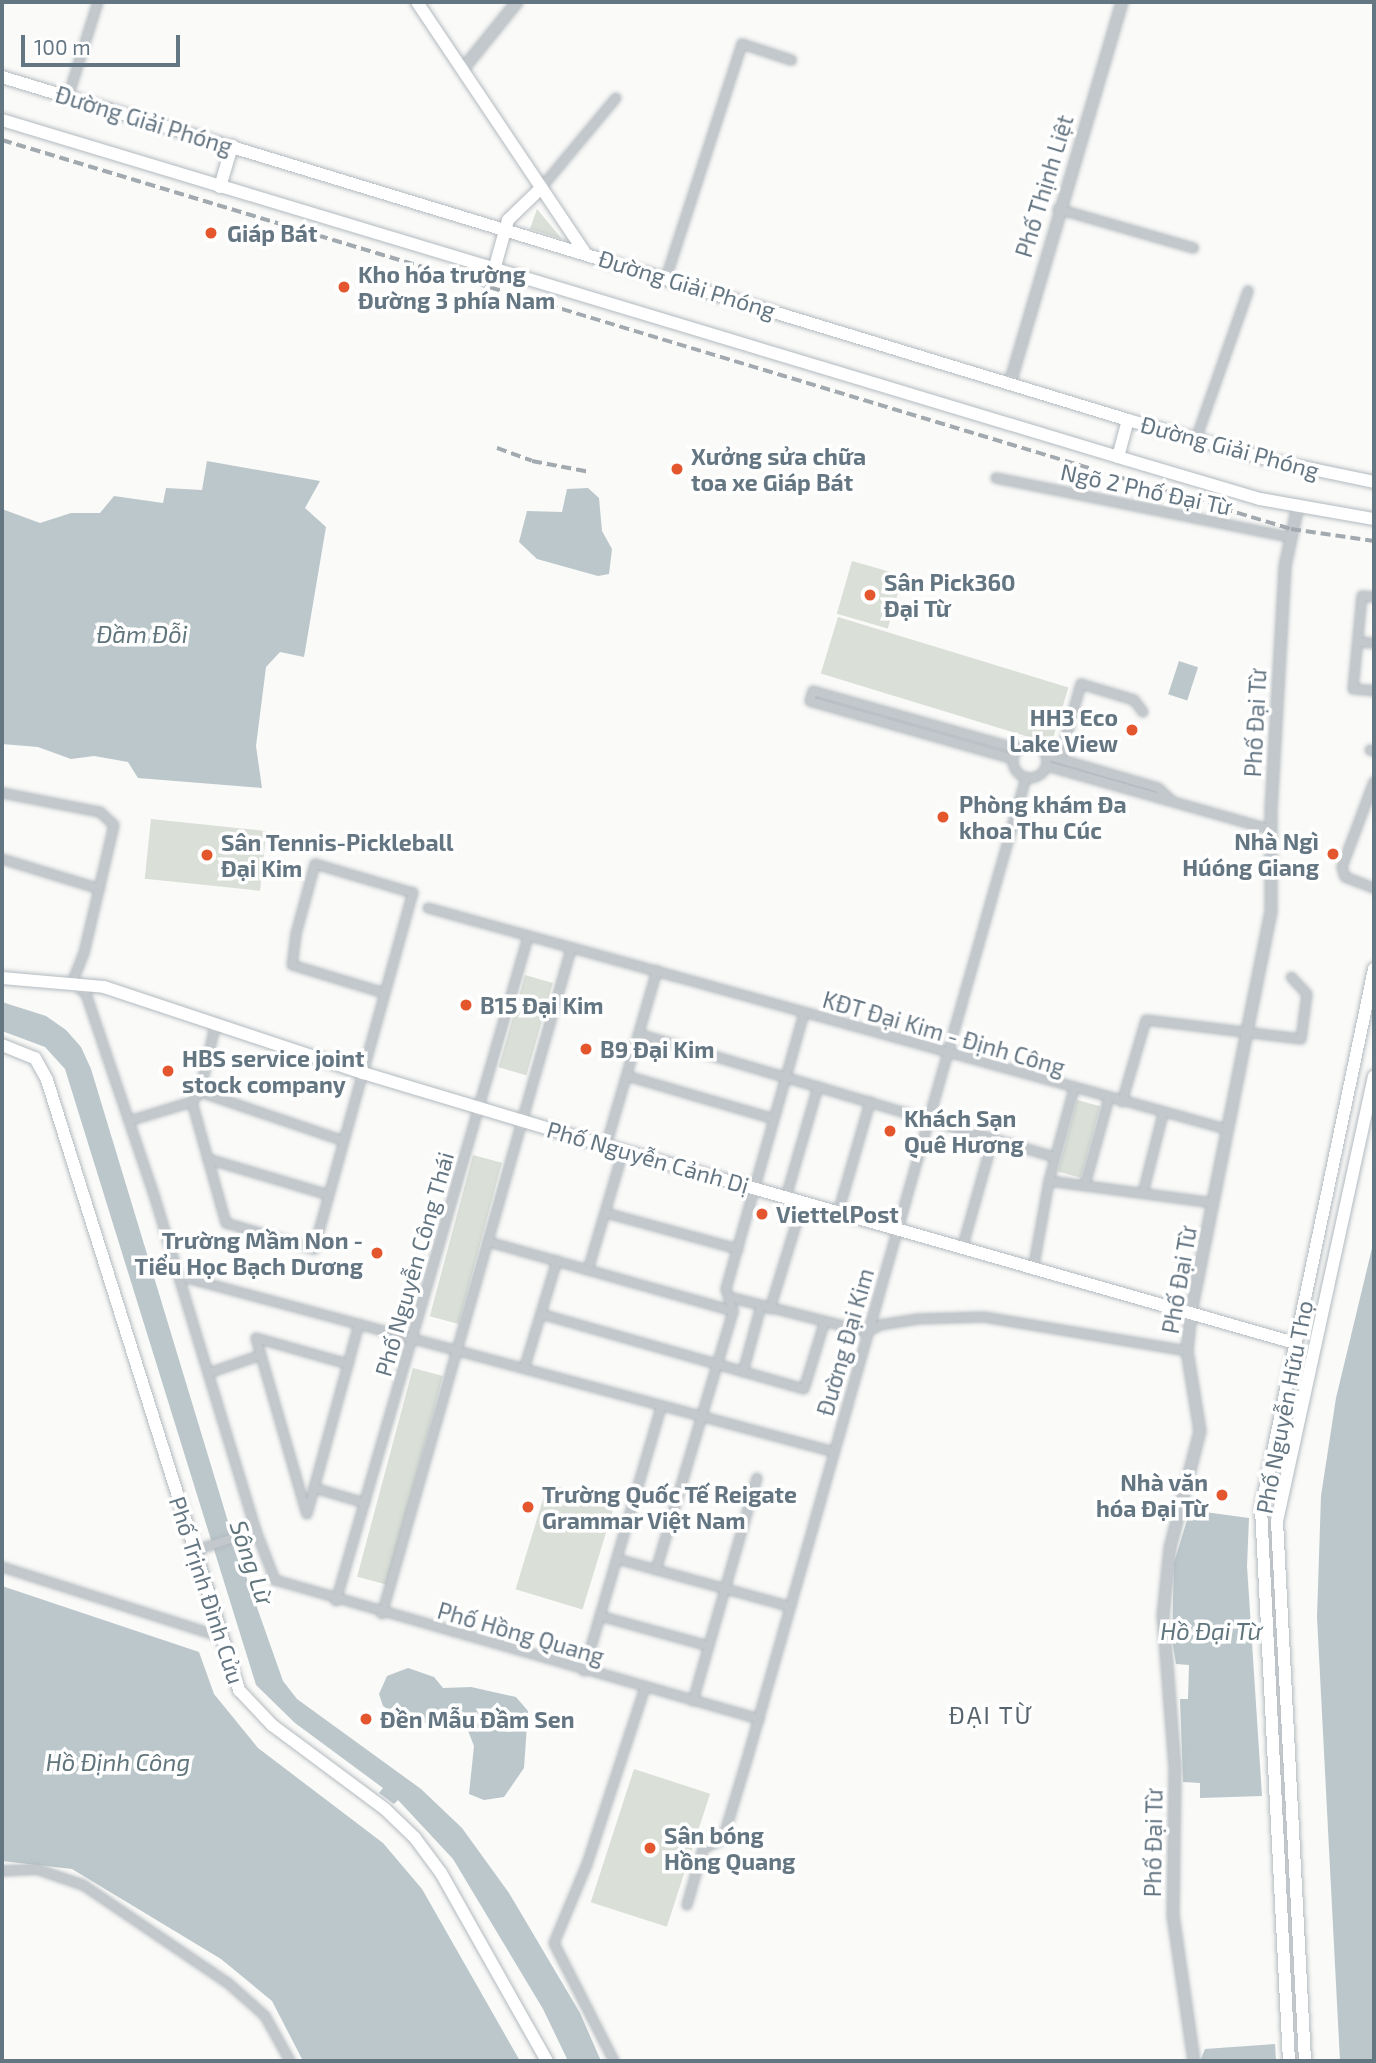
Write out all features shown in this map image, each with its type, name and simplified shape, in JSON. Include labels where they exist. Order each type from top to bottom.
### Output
[{"type":"main road","points":[[417,2],[585,253]]},
{"type":"main road","name":"Đường Giải Phóng","points":[[2,77],[1128,419],[1269,460],[1374,482]]},
{"type":"main road","name":"Đường Giải Phóng","points":[[2,120],[1118,457],[1298,506],[1374,519]]},
{"type":"main road","points":[[220,187],[232,146]]},
{"type":"main road","points":[[494,270],[508,220],[541,188]]},
{"type":"main road","points":[[1118,457],[1128,419]]},
{"type":"main road","name":"Phố Nguyễn Hữu Thọ","points":[[1289,2061],[1260,1555],[1261,1509],[1374,969]]},
{"type":"main road","name":"Phố Nguyễn Cảnh Dị","points":[[2,978],[72,982],[216,1022],[363,1073],[623,1152],[1295,1343]]},
{"type":"main road","name":"Phố Trịnh Đình Cửu","points":[[2,1045],[35,1058],[47,1080],[198,1549],[218,1636],[239,1690],[258,1713],[415,1838],[442,1873],[547,2061]]},
{"type":"main road","name":"Phố Nguyễn Hữu Thọ","points":[[1305,2061],[1277,1521],[1374,1076]]},
{"type":"street","points":[[68,97],[97,2]]},
{"type":"street","points":[[463,68],[517,2]]},
{"type":"street","name":"Phố Thịnh Liệt","points":[[1010,383],[1058,209],[1122,2]]},
{"type":"street","points":[[666,278],[742,44],[791,60]]},
{"type":"street","points":[[541,188],[616,98]]},
{"type":"street","points":[[1058,209],[1193,248]]},
{"type":"street","points":[[1196,439],[1248,291]]},
{"type":"street","name":"Ngõ 2 Phố Đại Từ","points":[[996,478],[1288,537]]},
{"type":"street","name":"Phố Đại Từ","points":[[1194,2061],[1172,1915],[1175,1767],[1162,1644],[1170,1548],[1200,1431],[1187,1351],[1191,1312],[1271,912],[1271,830],[1288,537],[1298,506]]},
{"type":"street","points":[[1374,597],[1362,596],[1353,689],[1374,691]]},
{"type":"street","points":[[1358,642],[1374,643]]},
{"type":"street","points":[[1060,759],[1081,684],[1134,700],[1143,712]]},
{"type":"street","points":[[1013,760],[810,701],[813,691],[1018,750],[1034,744],[1046,755],[1158,788],[1174,801]]},
{"type":"street","points":[[1018,750],[1013,760],[1014,769],[1026,778],[1041,775],[1046,766],[1046,755]]},
{"type":"street","points":[[1046,766],[1271,830]]},
{"type":"street","name":"Đường Đại Kim","points":[[687,1905],[704,1849],[723,1839],[1026,778]]},
{"type":"street","points":[[1374,782],[1342,867],[1345,877],[1374,888]]},
{"type":"street","points":[[2,793],[110,816],[114,825],[100,889],[72,982],[86,994],[129,1121],[256,1531],[198,1549]]},
{"type":"street","points":[[2,859],[100,889]]},
{"type":"street","points":[[192,1102],[226,1223],[314,1249],[413,893],[315,864],[293,945],[292,965],[384,993]]},
{"type":"street","name":"KĐT Đại Kim - Định Công","points":[[428,908],[571,949],[657,970],[1163,1114],[1226,1129]]},
{"type":"street","name":"Phố Nguyễn Công Thái","points":[[336,1601],[528,937]]},
{"type":"street","points":[[382,1614],[571,949]]},
{"type":"street","points":[[606,1146],[657,970]]},
{"type":"street","points":[[1122,1102],[1146,1020],[1301,1039],[1307,994],[1291,977]]},
{"type":"street","name":"KĐT Đại Kim - Định Công","points":[[733,1311],[726,1289],[804,1013]]},
{"type":"street","points":[[129,1121],[192,1102],[200,1092],[216,1022]]},
{"type":"street","points":[[639,1034],[1055,1157]]},
{"type":"street","points":[[627,1076],[774,1119]]},
{"type":"street","points":[[786,1197],[818,1087]]},
{"type":"street","name":"KĐT Đại Kim - Định Công","points":[[1033,1270],[1049,1181],[1074,1089]]},
{"type":"street","points":[[200,1092],[344,1141]]},
{"type":"street","points":[[1085,1185],[1110,1098]]},
{"type":"street","points":[[838,1213],[870,1102]]},
{"type":"street","points":[[1143,1193],[1163,1114]]},
{"type":"street","points":[[962,1249],[993,1139]]},
{"type":"street","points":[[588,1270],[623,1152]]},
{"type":"street","points":[[208,1159],[329,1195]]},
{"type":"street","points":[[1049,1181],[1214,1203]]},
{"type":"street","points":[[743,1372],[803,1202]]},
{"type":"street","points":[[606,1213],[738,1249]]},
{"type":"street","points":[[489,1242],[733,1311],[656,1570]]},
{"type":"street","points":[[525,1366],[557,1261]]},
{"type":"street","points":[[179,1276],[525,1366],[661,1408],[703,1416],[834,1452]]},
{"type":"street","points":[[729,1297],[824,1324],[867,1332],[880,1325],[917,1319],[984,1317],[1187,1351]]},
{"type":"street","points":[[541,1314],[804,1389],[824,1324]]},
{"type":"street","points":[[348,1364],[256,1338],[307,1514],[359,1324]]},
{"type":"street","points":[[1295,1343],[1314,1348]]},
{"type":"street","points":[[209,1373],[261,1355]]},
{"type":"street","points":[[584,1671],[661,1408]]},
{"type":"street","points":[[693,1701],[757,1478]]},
{"type":"street","points":[[314,1489],[365,1503]]},
{"type":"street","name":"Phố Hồng Quang","points":[[256,1531],[275,1580],[336,1601],[759,1719]]},
{"type":"street","points":[[617,1559],[791,1607]]},
{"type":"street","points":[[2,1567],[218,1636]]},
{"type":"street","points":[[600,1616],[708,1646]]},
{"type":"street","points":[[614,2061],[554,1943],[587,1864],[645,1688]]},
{"type":"street","points":[[2,1871],[36,1869],[83,1885],[228,1983],[265,2016],[290,2061]]},
{"type":"street","points":[[1286,1999],[1303,1998]]},
{"type":"shaded area","points":[[537,209],[562,239],[530,229]]},
{"type":"shaded area","name":"Sân Pick360 Đại Từ","points":[[852,561],[903,576],[888,628],[837,614]]},
{"type":"shaded area","points":[[838,617],[1068,687],[1051,744],[821,673]]},
{"type":"shaded area","name":"Sân Tennis-Pickleball Đại Kim","points":[[151,819],[266,831],[260,891],[145,879]]},
{"type":"shaded area","points":[[525,975],[553,983],[526,1075],[499,1067]]},
{"type":"shaded area","points":[[1077,1100],[1100,1106],[1081,1178],[1058,1171]]},
{"type":"shaded area","points":[[473,1155],[502,1163],[459,1324],[430,1316]]},
{"type":"shaded area","points":[[413,1368],[443,1376],[387,1585],[357,1577]]},
{"type":"shaded area","points":[[548,1483],[615,1503],[582,1610],[516,1589]]},
{"type":"shaded area","name":"Sân bóng Hồng Quang","points":[[634,1769],[710,1794],[667,1927],[591,1902]]},
{"type":"water","name":"Đầm Đỗi","points":[[207,461],[320,481],[305,508],[326,527],[304,657],[280,652],[266,667],[256,746],[262,788],[138,778],[128,762],[94,756],[71,759],[38,747],[2,744],[2,509],[40,523],[71,513],[100,513],[114,496],[163,503],[166,488],[202,490]]},
{"type":"water","points":[[588,488],[599,498],[602,531],[612,549],[609,574],[598,576],[537,559],[519,542],[527,511],[562,512],[567,489]]},
{"type":"water","points":[[1179,661],[1198,667],[1187,700],[1168,694]]},
{"type":"water","points":[[2,1002],[46,1016],[66,1030],[81,1047],[91,1069],[236,1548],[283,1681],[297,1699],[421,1789],[462,1828],[509,1893],[580,2013],[601,2061],[568,2061],[543,2009],[453,1859],[398,1800],[394,1804],[379,1793],[383,1788],[295,1723],[256,1685],[65,1069],[45,1047],[2,1031]]},
{"type":"water","points":[[1374,1240],[1374,2061],[1340,2061],[1317,1617],[1321,1496],[1336,1398]]},
{"type":"water","name":"Hồ Đại Từ","points":[[1190,1510],[1249,1518],[1247,1566],[1262,1796],[1200,1798],[1200,1783],[1183,1782],[1180,1699],[1188,1699],[1189,1665],[1176,1664],[1172,1639],[1174,1563]]},
{"type":"water","name":"Hồ Định Công","points":[[2,1586],[199,1652],[214,1694],[258,1748],[383,1843],[422,1889],[520,2061],[303,2061],[272,2001],[221,1959],[72,1869],[2,1861]]},
{"type":"water","points":[[408,1668],[434,1677],[443,1688],[471,1687],[516,1697],[528,1711],[524,1768],[504,1797],[484,1800],[469,1794],[474,1746],[465,1723],[410,1723],[383,1706],[379,1694],[387,1676]]},
{"type":"water","points":[[1275,2044],[1276,2061],[1200,2061],[1205,2049]]},
{"type":"railway","points":[[2,140],[1291,529],[1374,541]]},
{"type":"railway","points":[[497,448],[532,461],[590,472]]},
{"type":"place","name":"Giáp Bát","points":[[211,233]]},
{"type":"place","name":"Kho hóa trường Đường 3 phía Nam","points":[[344,287]]},
{"type":"place","name":"Xưởng sửa chữa toa xe Giáp Bát","points":[[677,469]]},
{"type":"place","name":"Sân Pick360 Đại Từ","points":[[870,595]]},
{"type":"place","name":"HH3 Eco Lake View","points":[[1132,730]]},
{"type":"place","name":"Phòng khám Đa khoa Thu Cúc","points":[[943,817]]},
{"type":"place","name":"Nhà Ngì Húóng Giang","points":[[1333,854]]},
{"type":"place","name":"Sân Tennis-Pickleball Đại Kim","points":[[207,855]]},
{"type":"place","name":"B15 Đại Kim","points":[[466,1005]]},
{"type":"place","name":"B9 Đại Kim","points":[[586,1049]]},
{"type":"place","name":"HBS service joint stock company","points":[[168,1071]]},
{"type":"place","name":"Khách Sạn Quê Hương","points":[[890,1131]]},
{"type":"place","name":"ViettelPost","points":[[762,1214]]},
{"type":"place","name":"Trường Mầm Non - Tiểu Học Bạch Dương","points":[[377,1253]]},
{"type":"place","name":"Nhà văn hóa Đại Từ","points":[[1222,1495]]},
{"type":"place","name":"Trường Quốc Tế Reigate Grammar Việt Nam","points":[[528,1507]]},
{"type":"place","name":"Đền Mẫu Đầm Sen","points":[[366,1719]]},
{"type":"place","name":"Sân bóng Hồng Quang","points":[[650,1848]]},
{"type":"district","name":"ĐẠI TỪ","points":[[991,1715]]},
{"type":"water label","name":"Sông Lừ","points":[[252,1562]]}]
